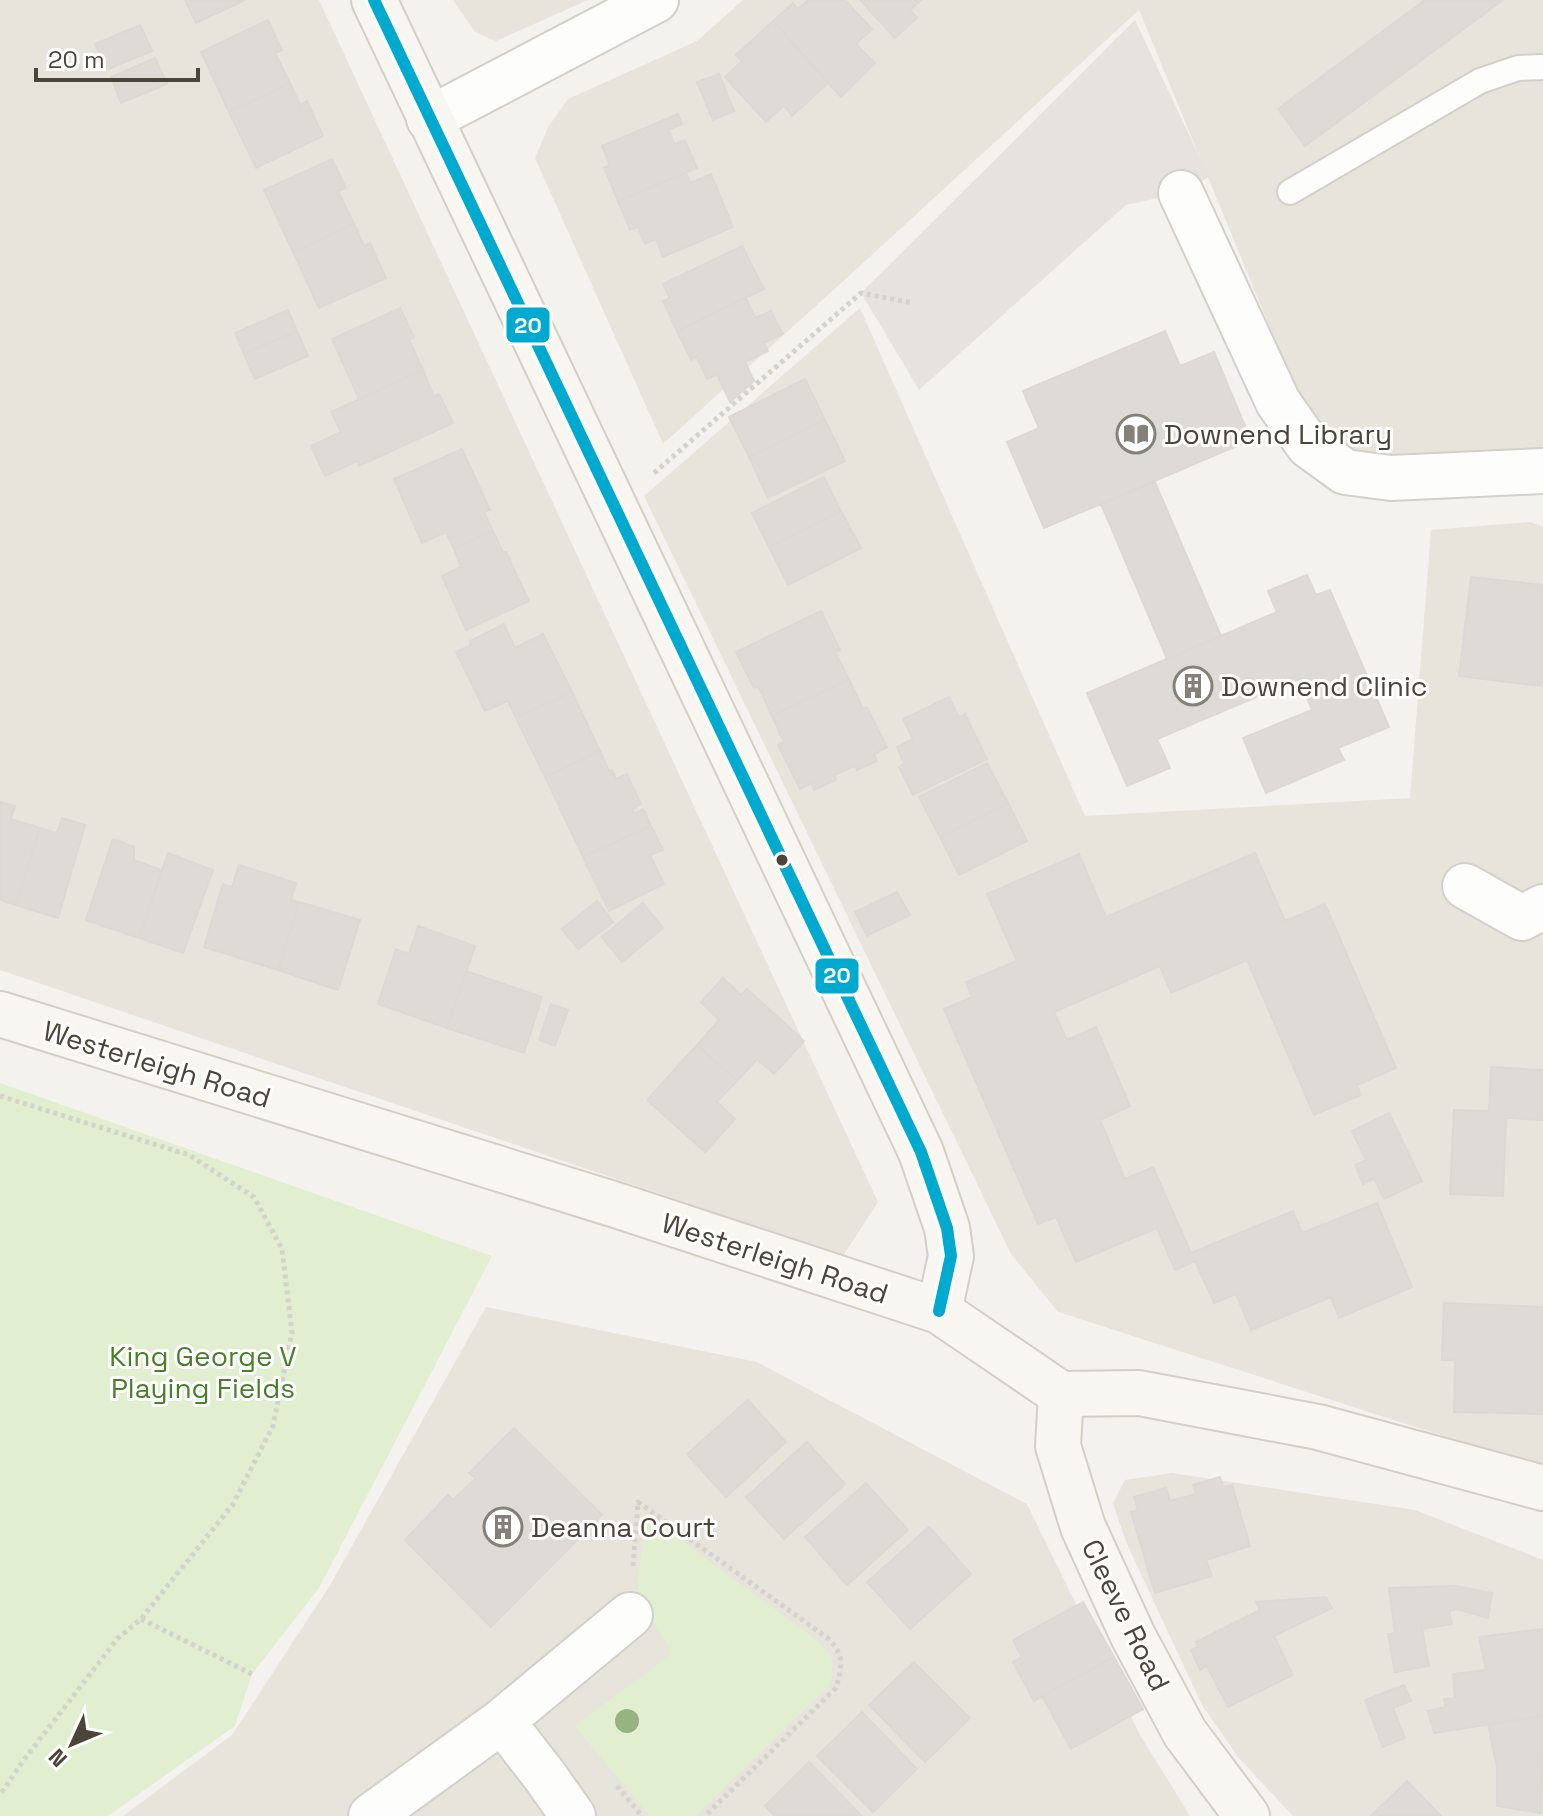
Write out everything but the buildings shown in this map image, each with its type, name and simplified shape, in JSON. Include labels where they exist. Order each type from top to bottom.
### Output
[{"type":"street","points":[[374,0],[921,1152],[947,1228],[951,1256],[939,1311]]},
{"type":"street","points":[[429,119],[656,0]]},
{"type":"street","points":[[1181,193],[1278,402],[1308,445],[1345,472],[1391,478],[1543,471]]},
{"type":"street","points":[[1465,886],[1522,918],[1543,907]]},
{"type":"street","name":"Westerleigh Road","points":[[0,1014],[616,1205],[939,1311],[1061,1394]]},
{"type":"street","points":[[1061,1394],[1139,1393],[1318,1427],[1543,1488]]},
{"type":"street","name":"Cleeve Road","points":[[1061,1394],[1058,1446],[1083,1527],[1133,1636],[1185,1733],[1247,1816]]},
{"type":"street","points":[[371,1816],[502,1721],[630,1615]]},
{"type":"street","points":[[502,1721],[573,1816]]},
{"type":"lane","points":[[1290,192],[1480,81],[1518,68],[1543,67]]},
{"type":"path","points":[[614,508],[861,293],[913,303]]},
{"type":"path","points":[[0,1096],[189,1155],[254,1197],[282,1249],[292,1333],[273,1426],[233,1504],[141,1619],[118,1638],[0,1795]]},
{"type":"path","points":[[630,1615],[638,1502],[829,1639],[840,1651],[841,1668],[836,1688],[705,1816]]},
{"type":"path","points":[[141,1619],[252,1674]]},
{"type":"shaded area","points":[[0,0],[319,0],[878,1202],[843,1256],[0,970]]},
{"type":"shaded area","points":[[453,0],[588,0],[496,41],[475,32]]},
{"type":"shaded area","points":[[743,0],[1543,0],[1543,453],[1387,467],[1333,446],[1308,420],[1139,10],[663,444],[535,158],[548,127],[568,99],[697,41]]},
{"type":"shaded area","points":[[1135,20],[1209,177],[1181,193],[1126,205],[919,390],[861,293]]},
{"type":"shaded area","points":[[860,308],[1085,816],[1410,798],[1431,530],[1530,522],[1543,527],[1543,1468],[1058,1312],[1011,1254],[644,496]]},
{"type":"shaded area","points":[[486,1307],[757,1362],[1027,1504],[1140,1735],[1190,1816],[123,1816],[232,1735],[329,1587]]},
{"type":"shaded area","points":[[1172,1473],[1415,1510],[1543,1560],[1543,1816],[1293,1816],[1238,1757],[1202,1705],[1126,1542],[1113,1503],[1125,1480]]},
{"type":"green space","name":"King George V Playing Fields","points":[[0,1083],[492,1256],[319,1588],[252,1674],[235,1726],[108,1816],[0,1816]]},
{"type":"green space","points":[[643,1512],[811,1636],[828,1652],[832,1662],[830,1685],[696,1816],[650,1816],[574,1726],[672,1654],[639,1593]]},
{"type":"transit line","name":"20","points":[[374,0],[921,1152],[947,1228],[951,1256],[939,1311]]},
{"type":"place","name":"Downend Library","points":[[1136,434]]},
{"type":"place","name":"Downend Clinic","points":[[1193,686]]},
{"type":"place","name":"Deanna Court","points":[[503,1527]]}]
